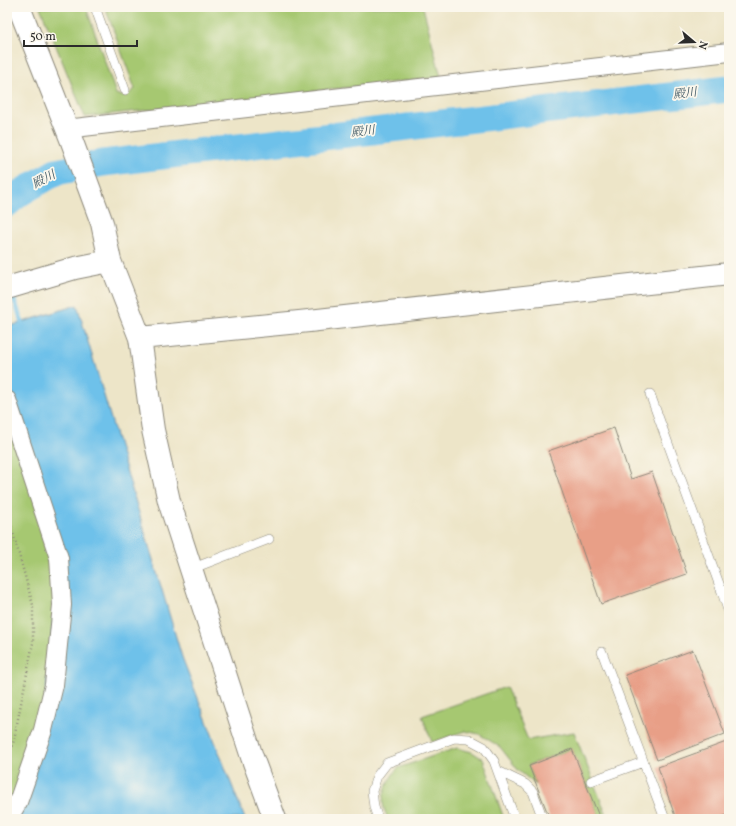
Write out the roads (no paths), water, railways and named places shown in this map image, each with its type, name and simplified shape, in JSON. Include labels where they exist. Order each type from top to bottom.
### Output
[{"type":"street","points":[[19,7],[102,223],[110,261],[140,338],[153,430],[168,500],[252,757],[275,819]]},
{"type":"street","points":[[69,134],[729,52]]},
{"type":"street","points":[[7,288],[75,268],[110,261]]},
{"type":"street","points":[[140,338],[317,321],[729,274]]},
{"type":"street","points":[[7,400],[59,558],[62,605],[54,685],[42,730],[18,802],[8,819]]},
{"type":"lane","points":[[95,7],[125,90]]},
{"type":"lane","points":[[650,394],[725,591],[729,613]]},
{"type":"lane","points":[[191,569],[269,540]]},
{"type":"lane","points":[[602,652],[665,819]]},
{"type":"lane","points":[[378,819],[374,807],[372,791],[377,776],[387,763],[454,738],[469,739],[484,747],[494,761],[498,770],[515,819]]},
{"type":"lane","points":[[591,781],[643,762]]},
{"type":"lane","points":[[498,770],[526,784],[533,792],[543,819]]},
{"type":"water","points":[[77,305],[182,657],[245,819],[8,819],[42,730],[59,558],[7,400],[7,327]]},
{"type":"waterway","name":"殿川","points":[[7,204],[20,193],[56,172],[103,163],[729,89]]},
{"type":"waterway","points":[[12,293],[24,328]]}]
